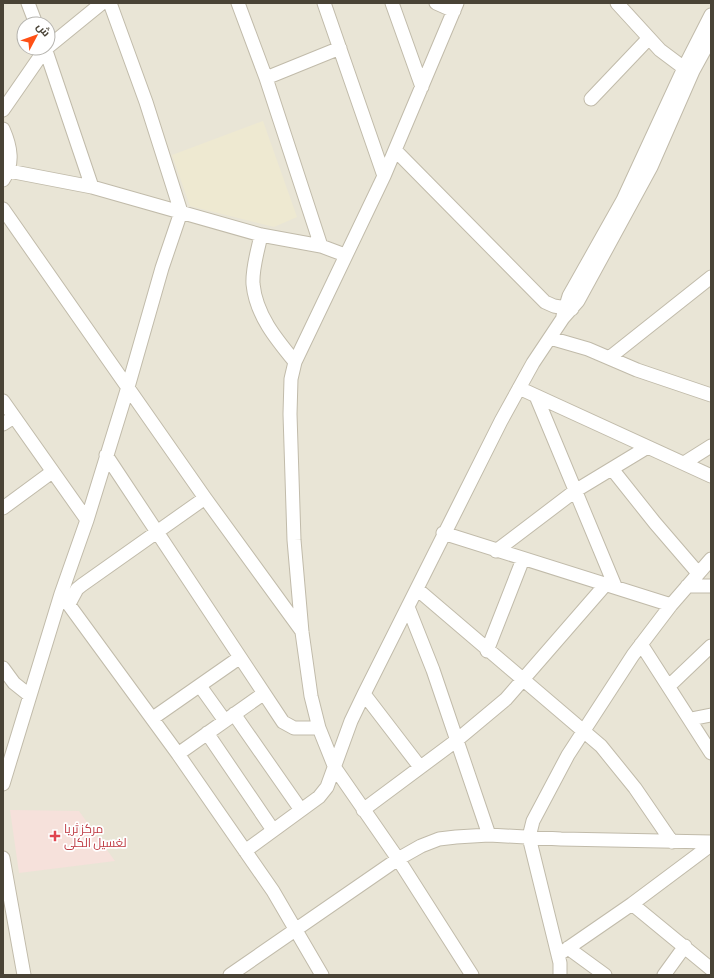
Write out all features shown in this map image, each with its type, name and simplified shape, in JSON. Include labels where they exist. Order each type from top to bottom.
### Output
[{"type":"street","points":[[28,3],[33,16]]},
{"type":"street","points":[[56,40],[102,3]]},
{"type":"street","points":[[3,784],[29,695],[65,599],[106,455],[128,387],[158,282],[181,212],[146,102],[110,3]]},
{"type":"street","points":[[238,3],[266,78],[321,246]]},
{"type":"street","points":[[324,3],[384,176]]},
{"type":"street","points":[[392,3],[422,87]]},
{"type":"street","points":[[436,3],[455,7],[396,150],[295,362],[291,379],[291,484],[297,585],[302,632],[311,696],[319,728],[335,768],[398,859],[472,975]]},
{"type":"street","points":[[617,3],[664,54],[684,68]]},
{"type":"street","points":[[567,312],[569,296],[601,241],[636,174],[684,68],[711,15]]},
{"type":"street","points":[[591,100],[649,38]]},
{"type":"street","points":[[245,851],[324,792],[335,768],[342,743],[364,694],[417,589],[443,533],[519,388],[550,338],[597,268],[651,167],[693,71],[711,38]]},
{"type":"street","points":[[266,78],[340,48]]},
{"type":"street","points":[[3,110],[40,56]]},
{"type":"street","points":[[49,56],[92,187]]},
{"type":"street","points":[[3,129],[10,149],[6,176],[92,187],[261,235],[321,246],[346,255]]},
{"type":"street","points":[[396,150],[545,302],[567,312]]},
{"type":"street","points":[[3,209],[205,498],[302,632]]},
{"type":"street","points":[[261,235],[253,283],[257,304],[266,324],[276,340],[295,362]]},
{"type":"street","points":[[609,358],[711,277]]},
{"type":"street","points":[[550,338],[588,349],[637,370],[711,395]]},
{"type":"street","points":[[519,388],[646,448],[684,463],[711,476]]},
{"type":"street","points":[[536,396],[575,491],[610,585]]},
{"type":"street","points":[[3,401],[8,421],[52,472],[87,520]]},
{"type":"street","points":[[684,463],[711,446]]},
{"type":"street","points":[[496,551],[575,491],[646,448]]},
{"type":"street","points":[[106,455],[239,658],[283,722],[294,728],[319,728]]},
{"type":"street","points":[[612,469],[655,523],[698,573]]},
{"type":"street","points":[[3,508],[52,472]]},
{"type":"street","points":[[65,599],[82,584],[205,498]]},
{"type":"street","points":[[443,533],[496,551],[671,605]]},
{"type":"street","points":[[488,651],[522,559]]},
{"type":"street","points":[[558,974],[563,952],[529,837],[533,821],[568,755],[641,644],[671,605],[711,559]]},
{"type":"street","points":[[364,810],[457,740],[506,699],[610,585]]},
{"type":"street","points":[[687,586],[711,586]]},
{"type":"street","points":[[417,589],[601,746],[635,788],[672,842]]},
{"type":"street","points":[[65,599],[153,718],[245,851],[297,930],[322,975]]},
{"type":"street","points":[[408,607],[457,740],[489,835]]},
{"type":"street","points":[[641,644],[691,719],[711,753]]},
{"type":"street","points":[[669,686],[711,646]]},
{"type":"street","points":[[153,718],[239,658]]},
{"type":"street","points":[[3,668],[14,683],[29,695]]},
{"type":"street","points":[[200,686],[230,718],[301,810]]},
{"type":"street","points":[[178,754],[263,694]]},
{"type":"street","points":[[364,694],[420,767]]},
{"type":"street","points":[[691,719],[711,715]]},
{"type":"street","points":[[207,733],[273,830]]},
{"type":"street","points":[[230,975],[398,859],[421,846],[439,839],[489,835],[672,842],[711,842]]},
{"type":"street","points":[[563,952],[632,904],[711,845]]},
{"type":"street","points":[[3,858],[6,897],[24,975]]},
{"type":"street","points":[[632,904],[685,946],[711,969]]},
{"type":"street","points":[[664,975],[685,946]]},
{"type":"street","points":[[563,952],[605,975]]},
{"type":"shaded area","points":[[3,3],[711,3],[711,975],[3,975]]},
{"type":"shaded area","points":[[263,121],[297,217],[274,227],[190,206],[172,155]]},
{"type":"shaded area","name":"مركز ثريا لغسيل الكلى","points":[[10,810],[79,811],[115,861],[19,873]]},
{"type":"place","name":"مركز ثريا لغسيل الكلى","points":[[55,836]]}]
